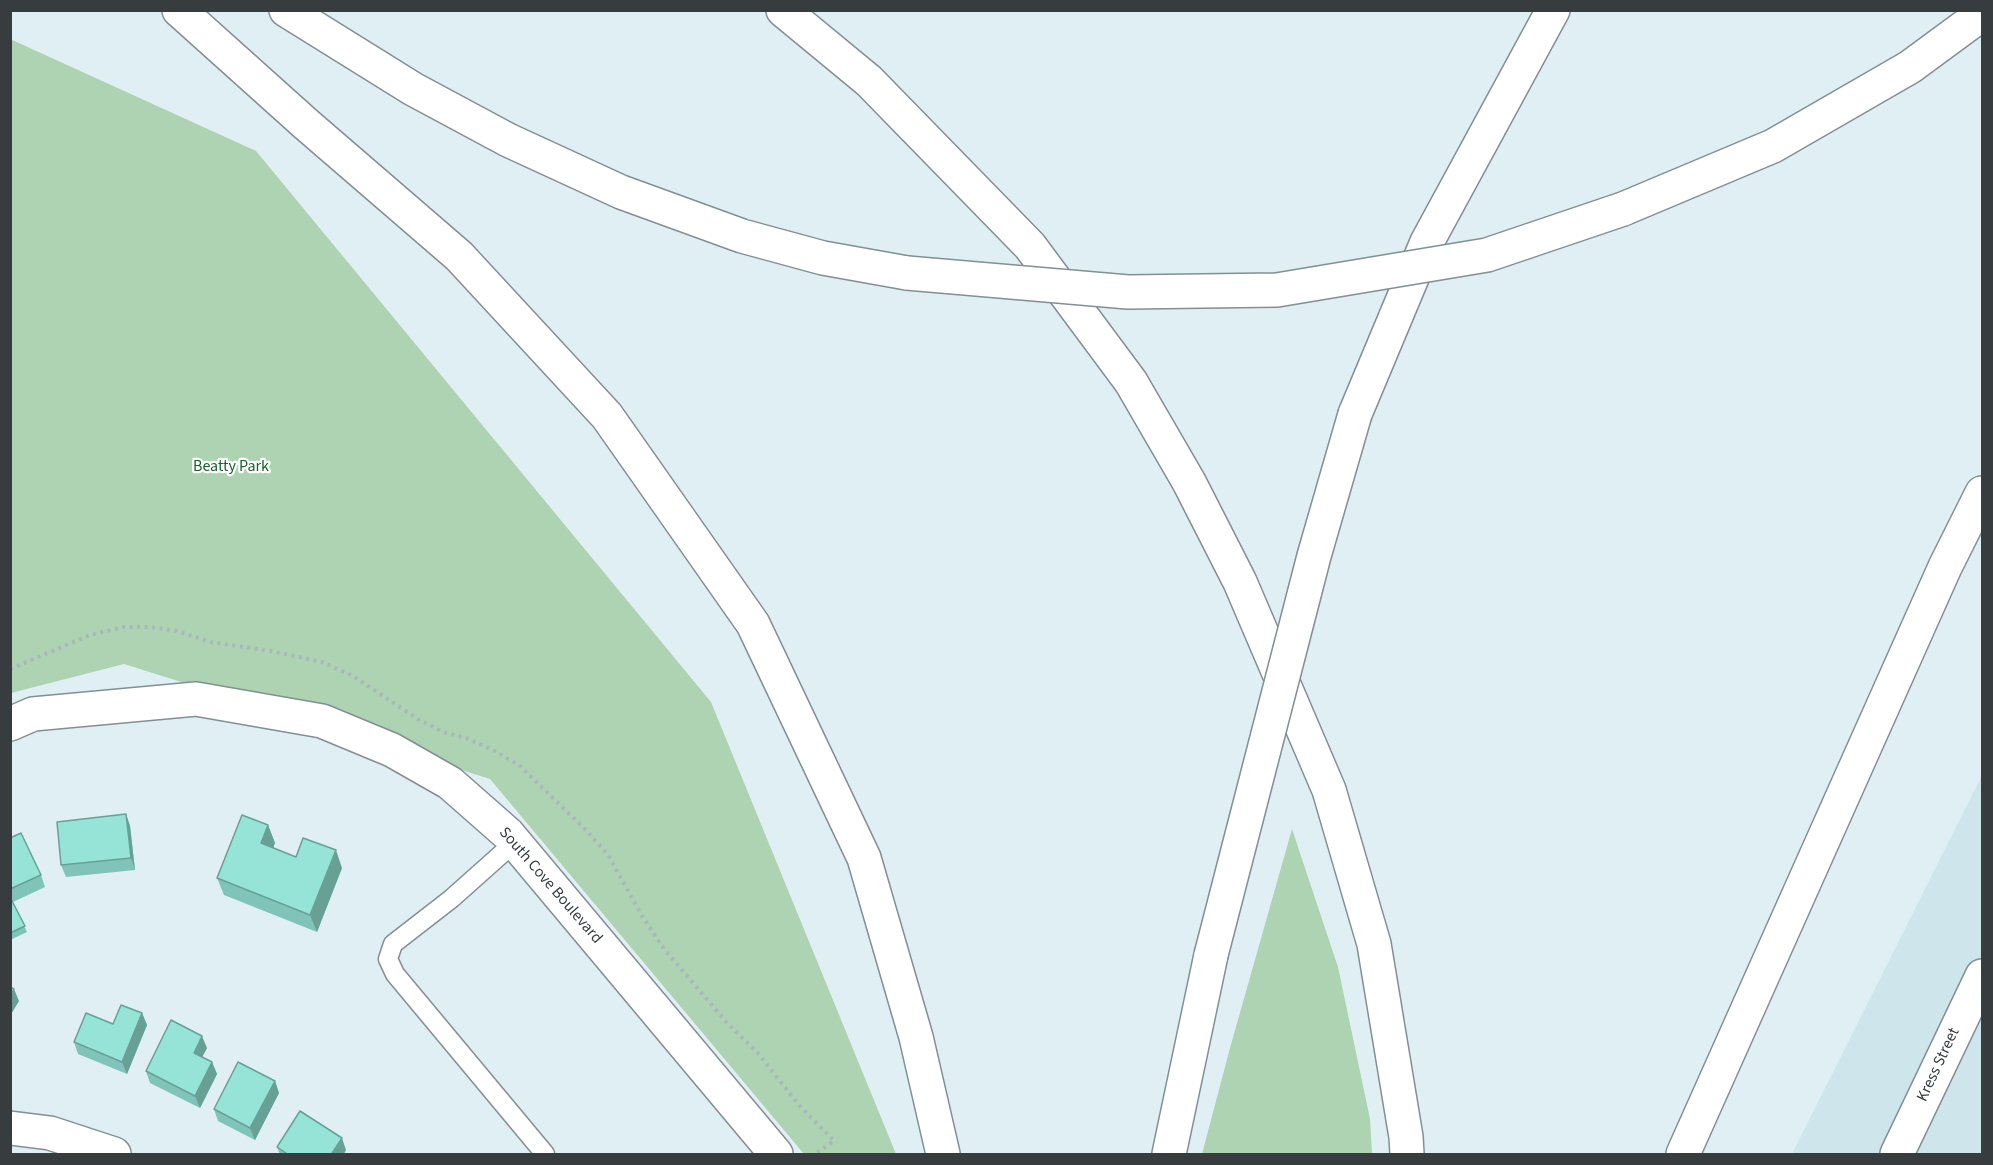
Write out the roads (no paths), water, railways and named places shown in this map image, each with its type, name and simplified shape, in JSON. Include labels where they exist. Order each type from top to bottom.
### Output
[{"type":"main road","points":[[179,10],[306,124],[459,256],[607,416],[753,624],[864,858],[916,1037],[943,1155]]},
{"type":"main road","points":[[286,10],[413,89],[508,140],[621,192],[742,236],[823,258],[907,273],[1128,292],[1277,290],[1487,255],[1623,209],[1773,146],[1910,67],[1983,14]]},
{"type":"main road","points":[[783,10],[869,81],[1030,246],[1131,382],[1189,482],[1240,582],[1329,790],[1374,944],[1407,1155]]},
{"type":"main road","points":[[1169,1155],[1210,955],[1314,556],[1355,414],[1427,242],[1553,10]]},
{"type":"main road","points":[[1683,1155],[1945,567],[1983,493]]},
{"type":"main road","points":[[1836,814],[1909,669],[1983,533]]},
{"type":"main road","name":"South Cove Boulevard","points":[[10,724],[33,714],[196,699],[322,722],[392,750],[450,783],[515,842],[776,1155]]},
{"type":"main road","name":"Kress Street","points":[[1897,1155],[1983,976]]},
{"type":"main road","points":[[10,1128],[50,1133],[114,1155]]},
{"type":"lane","points":[[515,842],[452,899],[393,944],[388,959],[395,974],[545,1155]]},
{"type":"park label","name":"Beatty Park","points":[[231,467]]}]
